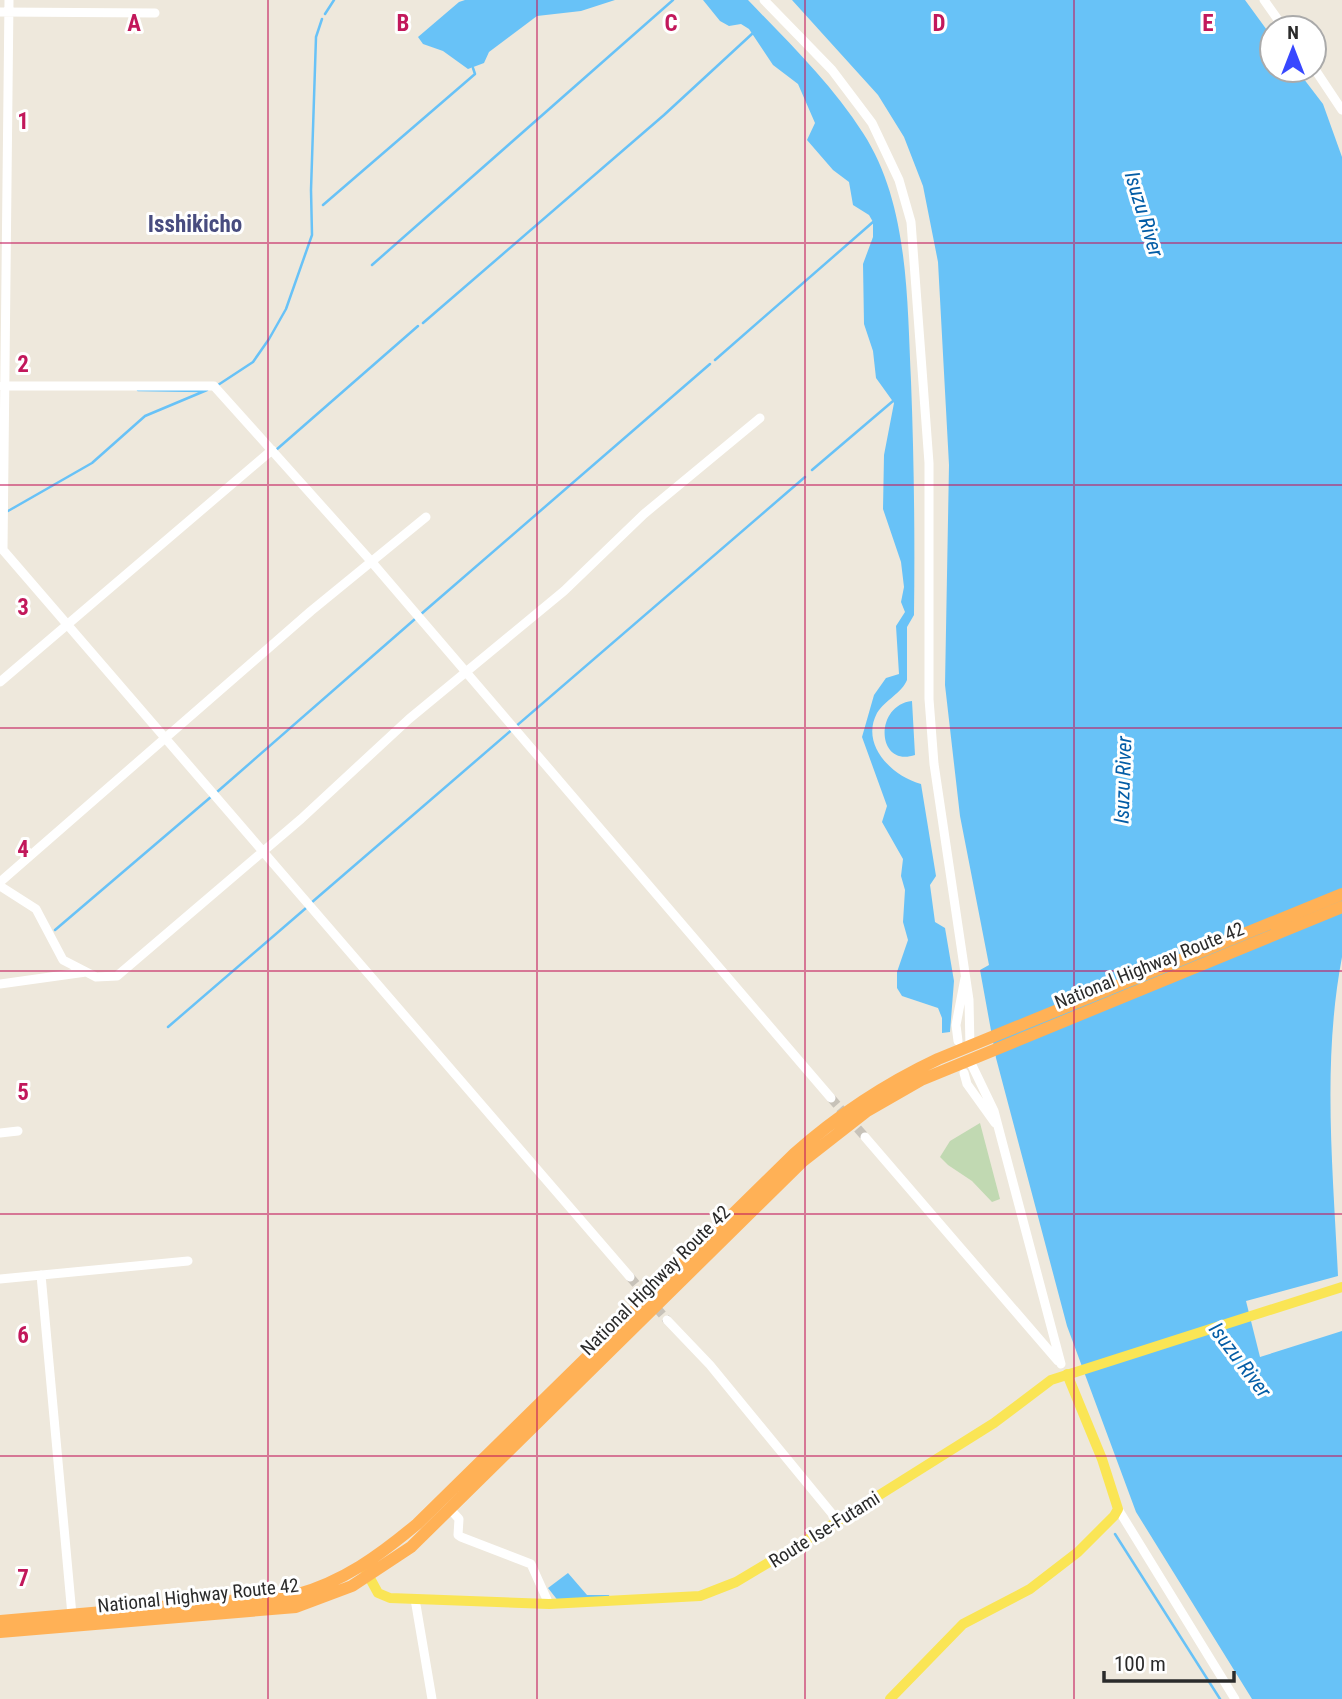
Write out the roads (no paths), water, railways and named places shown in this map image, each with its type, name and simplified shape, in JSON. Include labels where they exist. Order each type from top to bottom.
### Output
[{"type":"highway","name":"National Highway Route 42","points":[[0,1621],[295,1595],[366,1571],[411,1547],[803,1161],[867,1111],[976,1051],[1342,894]]},
{"type":"highway","name":"National Highway Route 42","points":[[0,1632],[296,1607],[338,1592],[366,1571],[417,1524],[819,1132],[882,1087],[1342,907]]},
{"type":"main road","name":"Route Ise-Futami","points":[[366,1571],[374,1589],[383,1596],[415,1599],[549,1604],[700,1596],[736,1582],[838,1521],[994,1423],[1068,1369],[1342,1287]]},
{"type":"main road","points":[[890,1699],[963,1624],[1030,1589],[1078,1552],[1118,1509],[1068,1369]]},
{"type":"street","points":[[9,0],[4,12],[3,550],[630,1277]]},
{"type":"street","points":[[764,0],[832,69],[872,123],[899,180],[911,222],[929,463],[929,699],[934,764],[976,1051],[1068,1369]]},
{"type":"street","points":[[4,12],[155,13]]},
{"type":"street","points":[[1325,84],[1342,110]]},
{"type":"street","points":[[2,386],[214,387],[370,560],[831,1098]]},
{"type":"street","points":[[426,517],[370,560],[0,884],[36,909],[59,956],[86,972],[106,979],[117,976],[564,590],[644,514],[760,418]]},
{"type":"street","points":[[0,682],[67,622],[272,450]]},
{"type":"street","points":[[0,984],[86,972]]},
{"type":"street","points":[[958,1041],[956,1025],[966,975]]},
{"type":"street","points":[[964,1073],[967,1084],[998,1127]]},
{"type":"street","points":[[0,1133],[18,1131]]},
{"type":"street","points":[[865,1137],[1068,1369]]},
{"type":"street","points":[[0,1279],[188,1261]]},
{"type":"street","points":[[41,1275],[72,1615]]},
{"type":"street","points":[[667,1320],[710,1365],[838,1521]]},
{"type":"street","points":[[450,1509],[459,1519],[458,1535],[531,1564],[549,1604]]},
{"type":"street","points":[[1118,1509],[1235,1699]]},
{"type":"street","points":[[415,1599],[432,1699]]},
{"type":"water","points":[[615,0],[581,11],[537,16],[489,52],[484,63],[468,69],[443,51],[423,44],[418,37],[459,2]]},
{"type":"water","points":[[703,0],[748,0],[824,80],[863,133],[878,161],[897,221],[906,286],[911,381],[914,615],[907,627],[907,680],[877,713],[873,736],[882,758],[890,766],[921,784],[936,876],[930,885],[935,922],[945,928],[954,981],[950,1032],[942,1033],[942,1018],[938,1008],[902,996],[897,988],[897,972],[908,940],[903,922],[903,859],[882,822],[887,806],[862,737],[874,695],[886,678],[899,674],[896,626],[905,612],[901,602],[904,587],[901,562],[883,509],[884,455],[894,403],[876,378],[873,351],[864,324],[863,264],[873,237],[873,222],[869,215],[853,205],[849,182],[833,170],[807,140],[815,123],[798,84],[773,65],[749,29],[741,24],[729,26],[720,21]]},
{"type":"water","name":"Isuzu River","points":[[792,0],[1245,0],[1258,18],[1258,84],[1308,84],[1323,104],[1342,157],[1342,957],[1332,1036],[1331,1076],[1338,1276],[1246,1301],[1260,1357],[1342,1331],[1342,1699],[1252,1699],[1136,1512],[1067,1326],[996,1058],[980,970],[989,965],[960,816],[945,685],[949,465],[938,262],[923,186],[904,137],[878,95]]},
{"type":"water","points":[[912,701],[915,755],[902,757],[893,753],[887,745],[886,723],[891,713],[900,705]]},
{"type":"water","points":[[568,1573],[587,1595],[609,1595],[610,1600],[559,1602],[548,1588]]},
{"type":"waterway","points":[[325,14],[334,0]]},
{"type":"waterway","points":[[372,265],[673,0]]},
{"type":"waterway","points":[[218,385],[253,362],[269,339],[286,309],[312,235],[316,37],[322,19]]},
{"type":"waterway","points":[[423,323],[664,115],[753,33]]},
{"type":"waterway","points":[[323,205],[475,74],[473,68]]},
{"type":"waterway","points":[[715,360],[873,222]]},
{"type":"waterway","points":[[276,450],[418,326]]},
{"type":"waterway","points":[[420,615],[710,364]]},
{"type":"waterway","points":[[138,390],[202,391]]},
{"type":"waterway","points":[[8,511],[92,463],[145,416],[207,390]]},
{"type":"waterway","points":[[812,470],[893,401]]},
{"type":"waterway","points":[[311,903],[805,477]]},
{"type":"waterway","points":[[217,792],[415,619]]},
{"type":"waterway","points":[[55,930],[212,796]]},
{"type":"waterway","points":[[168,1027],[306,908]]},
{"type":"waterway","points":[[1115,1534],[1220,1699]]},
{"type":"tunnel","points":[[831,1098],[865,1137]]},
{"type":"tunnel","points":[[630,1277],[667,1320]]},
{"type":"district","name":"Isshikicho","points":[[195,224]]}]
